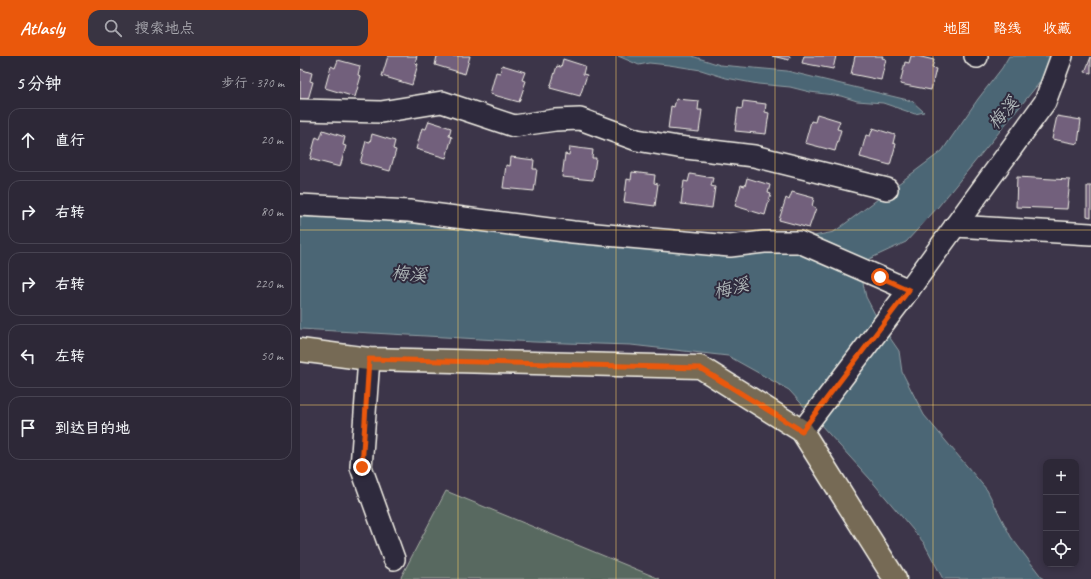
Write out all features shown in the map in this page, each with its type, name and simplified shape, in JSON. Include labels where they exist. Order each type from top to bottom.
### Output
[{"type":"main road","points":[[300,350],[369,359],[700,368],[802,431],[895,579]]},
{"type":"street","points":[[802,431],[906,294],[1045,102],[1062,56]]},
{"type":"street","points":[[300,110],[381,112],[442,102],[514,126],[555,120],[580,119],[637,140],[678,147],[754,156],[887,189]]},
{"type":"street","points":[[300,205],[409,211],[573,232],[730,246],[764,242],[799,242],[880,277],[906,294]]},
{"type":"street","points":[[955,226],[1091,234]]},
{"type":"street","points":[[369,359],[362,467],[394,559]]},
{"type":"green space","points":[[446,491],[660,579],[400,579]]},
{"type":"water","points":[[618,56],[692,56],[720,65],[787,71],[912,101],[924,112],[915,114],[883,103],[857,101],[841,96],[810,92],[790,87],[758,84],[726,78],[701,70],[649,63],[639,65]]},
{"type":"water","name":"梅溪","points":[[1009,56],[1053,56],[1040,82],[938,207],[906,242],[867,260],[860,269],[866,297],[879,322],[899,351],[902,372],[924,415],[987,490],[1011,537],[1043,579],[943,579],[924,543],[870,479],[789,390],[728,356],[631,345],[534,342],[300,329],[300,217],[407,219],[723,254],[834,232],[942,151]]},
{"type":"building","points":[[388,56],[417,56],[415,63],[418,64],[412,85],[382,76]]},
{"type":"building","points":[[437,56],[470,56],[465,74],[435,65]]},
{"type":"building","points":[[772,56],[790,56],[789,60]]},
{"type":"building","points":[[804,56],[836,56],[833,69],[802,63]]},
{"type":"building","points":[[855,56],[883,56],[882,58],[886,59],[881,80],[851,74]]},
{"type":"building","points":[[911,56],[934,60],[932,68],[936,69],[931,90],[900,84],[905,62],[909,63]]},
{"type":"building","points":[[1091,57],[1091,73],[1085,72]]},
{"type":"building","points":[[563,59],[585,66],[583,74],[587,75],[580,96],[550,88],[557,66],[561,67]]},
{"type":"building","points":[[338,60],[360,66],[358,75],[361,76],[355,97],[325,88],[331,66],[335,68]]},
{"type":"building","points":[[502,65],[525,72],[522,80],[526,81],[519,102],[490,94],[496,72],[500,73]]},
{"type":"building","points":[[300,69],[312,73],[310,81],[313,82],[307,103],[300,101]]},
{"type":"building","points":[[676,99],[699,101],[698,110],[702,110],[699,132],[668,129],[671,106],[674,107]]},
{"type":"building","points":[[743,101],[766,104],[765,112],[769,113],[766,134],[735,131],[738,108],[742,109]]},
{"type":"building","points":[[817,114],[840,121],[837,129],[841,130],[835,151],[805,143],[811,121],[815,122]]},
{"type":"building","points":[[1057,116],[1081,120],[1078,144],[1052,139]]},
{"type":"building","points":[[429,121],[451,128],[449,136],[452,137],[446,158],[416,149],[422,128],[426,129]]},
{"type":"building","points":[[873,128],[895,135],[893,143],[896,144],[890,165],[860,157],[866,135],[870,136]]},
{"type":"building","points":[[323,130],[345,137],[343,145],[346,146],[340,167],[310,159],[316,137],[320,139]]},
{"type":"building","points":[[372,134],[395,141],[393,149],[396,150],[390,171],[360,163],[366,141],[370,142]]},
{"type":"building","points":[[570,147],[593,150],[592,158],[596,158],[593,180],[562,177],[565,154],[569,155]]},
{"type":"building","points":[[511,157],[534,160],[533,169],[537,169],[534,191],[503,188],[506,165],[510,166]]},
{"type":"building","points":[[632,172],[655,175],[654,183],[658,184],[655,206],[624,202],[627,179],[631,180]]},
{"type":"building","points":[[690,174],[713,178],[711,186],[715,187],[712,208],[681,204],[684,181],[688,182]]},
{"type":"building","points":[[1017,177],[1070,180],[1067,209],[1016,207]]},
{"type":"building","points":[[747,178],[770,185],[768,193],[771,194],[765,215],[735,206],[741,185],[745,186]]},
{"type":"building","points":[[1087,186],[1091,186],[1091,217],[1087,216]]},
{"type":"building","points":[[792,192],[814,198],[812,206],[816,208],[809,228],[779,220],[786,198],[789,200]]},
{"type":"route","points":[[362,467],[369,359],[700,368],[802,431],[909,290],[880,277]]}]
